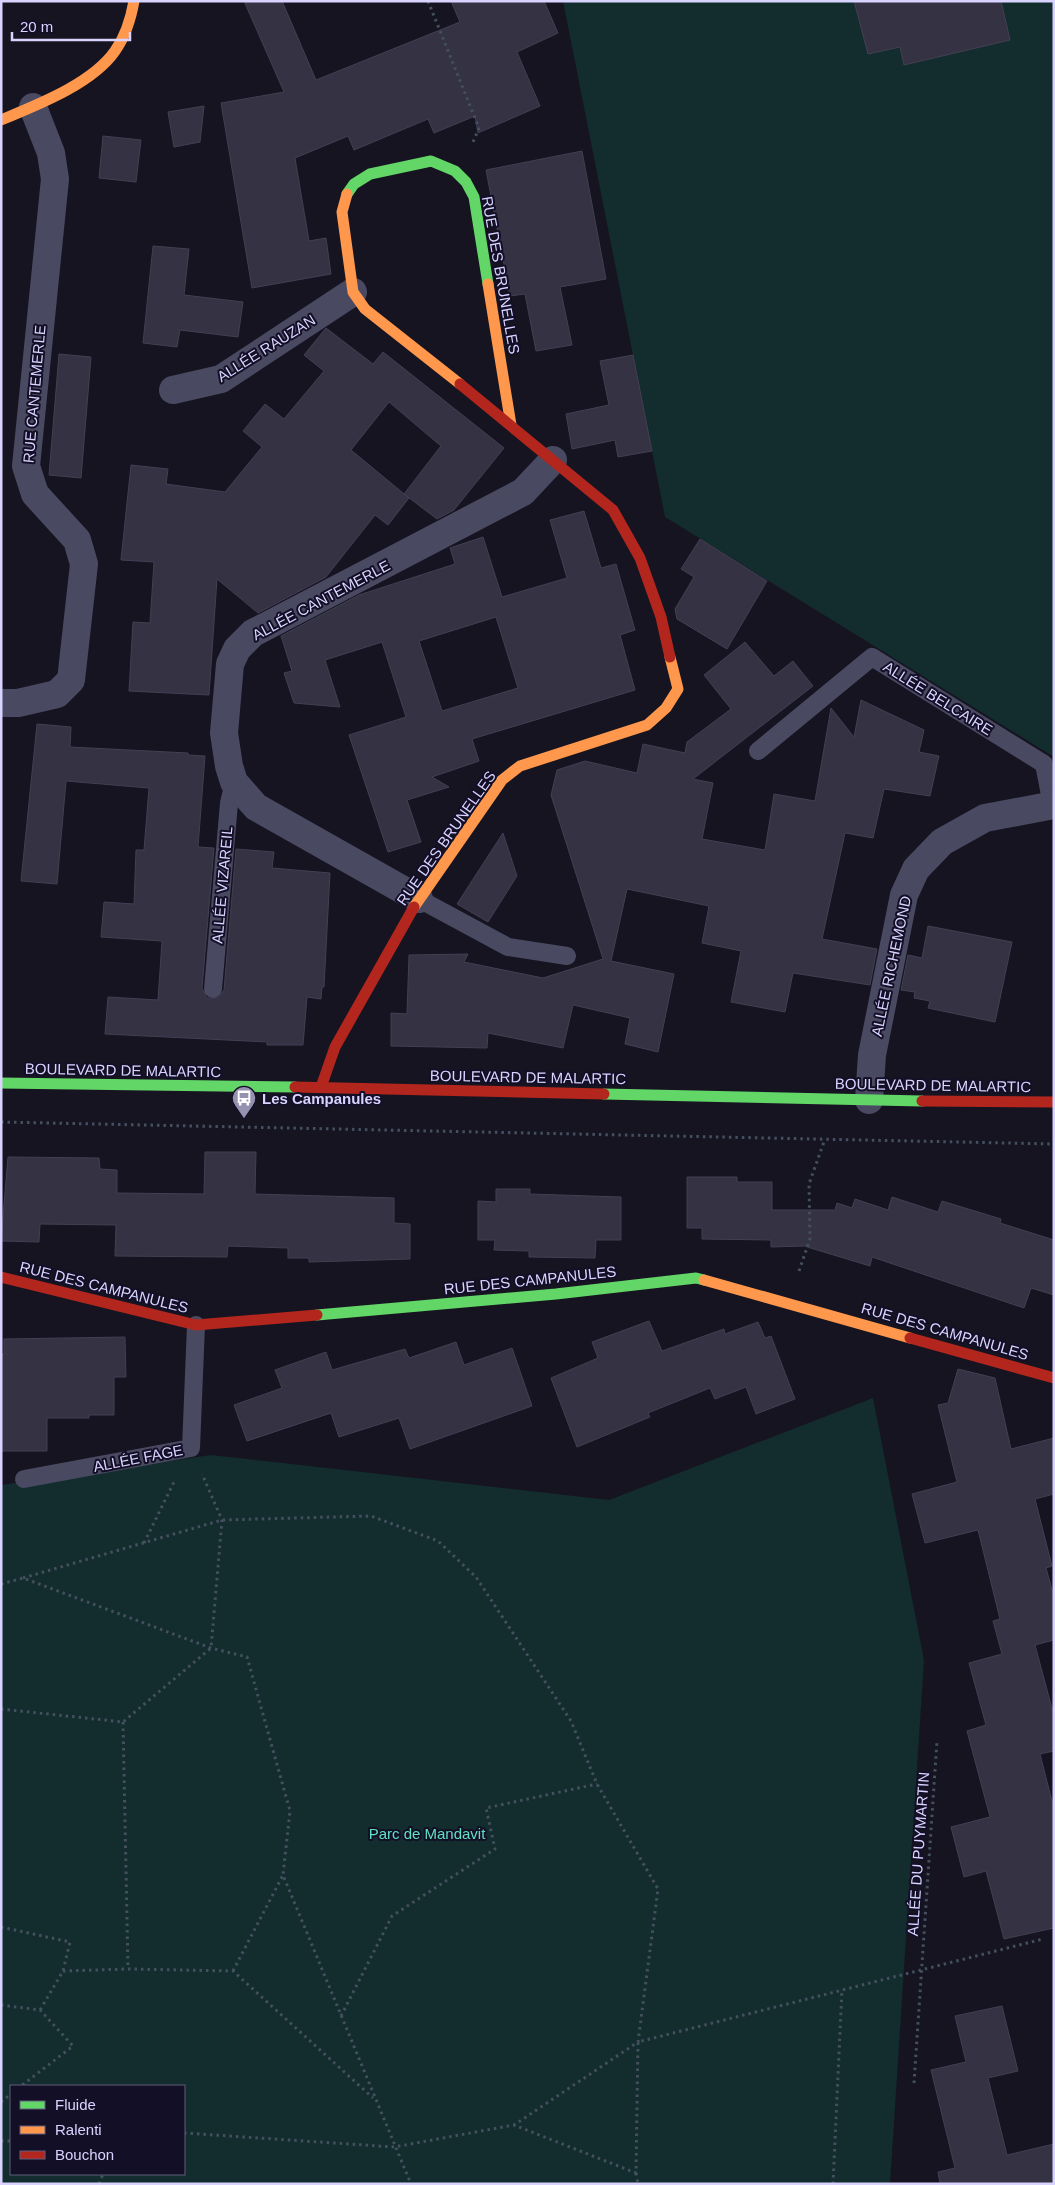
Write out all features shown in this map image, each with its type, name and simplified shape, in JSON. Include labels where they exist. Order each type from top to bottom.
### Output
[{"type":"street","points":[[1,120],[33,106],[82,80],[114,53],[133,10],[134,1]]},
{"type":"street","name":"RUE CANTEMERLE","points":[[1,703],[18,703],[57,694],[71,680],[84,564],[77,540],[35,494],[26,466],[55,179],[52,153],[33,106]]},
{"type":"street","name":"RUE DES BRUNELLES","points":[[321,1087],[335,1047],[419,899],[502,780],[520,766],[647,725],[666,708],[678,689],[660,617],[640,558],[613,510],[511,425],[365,310],[353,292],[342,212],[346,195],[354,184],[370,174],[431,161],[454,171],[466,182],[474,197],[511,425]]},
{"type":"street","name":"ALLÉE RAUZAN","points":[[174,390],[221,379],[353,292]]},
{"type":"street","name":"ALLÉE CANTEMERLE","points":[[419,899],[256,807],[234,782],[229,766],[224,733],[230,664],[237,649],[254,634],[523,492],[553,460]]},
{"type":"street","name":"ALLÉE RICHEMOND","points":[[869,1100],[872,1055],[904,895],[916,869],[942,842],[985,818],[1053,805]]},
{"type":"street","name":"BOULEVARD DE MALARTIC","points":[[1,1083],[321,1087],[869,1100],[1054,1102]]},
{"type":"street","name":"RUE DES CAMPANULES","points":[[1,1277],[196,1326],[527,1296],[696,1278],[1054,1378]]},
{"type":"lane","name":"ALLÉE BELCAIRE","points":[[758,751],[872,657],[1044,764],[1053,805]]},
{"type":"lane","name":"ALLÉE VIZAREIL","points":[[213,989],[229,803],[234,782]]},
{"type":"lane","points":[[419,899],[508,947],[567,956]]},
{"type":"lane","name":"ALLÉE FAGE","points":[[24,1479],[191,1448],[196,1326]]},
{"type":"path","points":[[428,1],[479,128],[460,175]]},
{"type":"path","points":[[1,1122],[1054,1144]]},
{"type":"path","points":[[788,1303],[810,1239],[809,1184],[825,1138]]},
{"type":"path","points":[[1,1709],[123,1722],[210,1648],[222,1520],[191,1448]]},
{"type":"path","points":[[144,1543],[191,1448]]},
{"type":"path","points":[[1,1584],[222,1520],[371,1516],[438,1541],[476,1577],[513,1630],[571,1721],[597,1784],[658,1890],[638,2042],[636,2173],[638,2184]]},
{"type":"path","points":[[23,1578],[210,1648],[247,1657],[290,1811],[283,1875],[233,1971]]},
{"type":"path","points":[[123,1722],[128,1969]]},
{"type":"path","name":"ALLÉE DU PUYMARTIN","points":[[914,2083],[937,1741]]},
{"type":"path","points":[[341,2016],[392,1916],[495,1849],[486,1808],[597,1784]]},
{"type":"path","points":[[283,1875],[394,2147],[411,2184]]},
{"type":"path","points":[[1,1927],[70,1942],[63,1971],[40,2010]]},
{"type":"path","points":[[185,2134],[394,2147],[514,2125],[638,2042],[1043,1939]]},
{"type":"path","points":[[63,1971],[128,1969],[233,1971],[374,2098]]},
{"type":"path","points":[[833,2184],[842,1989]]},
{"type":"path","points":[[1,2005],[40,2010],[73,2046],[22,2085]]},
{"type":"path","points":[[514,2125],[636,2173]]},
{"type":"green space","points":[[563,1],[1054,1],[1054,757],[665,517]]},
{"type":"green space","name":"Parc de Mandavit","points":[[873,1398],[924,1660],[890,2184],[1,2184],[1,1485],[211,1455],[609,1500]]},
{"type":"building","points":[[244,1],[282,1],[316,80],[460,22],[451,1],[544,1],[558,33],[517,52],[540,106],[478,133],[475,116],[434,133],[428,119],[354,150],[348,136],[295,158],[309,241],[326,238],[331,274],[252,288],[221,103],[284,92]]},
{"type":"building","points":[[854,1],[1001,1],[1010,40],[904,65],[900,47],[868,54]]},
{"type":"building","points":[[204,106],[200,142],[174,147],[168,112]]},
{"type":"building","points":[[103,136],[141,140],[136,182],[99,178]]},
{"type":"building","points":[[582,151],[606,279],[560,287],[572,345],[536,351],[525,294],[510,296],[486,170]]},
{"type":"building","points":[[153,246],[189,249],[184,295],[243,302],[238,337],[180,330],[177,347],[143,343]]},
{"type":"building","points":[[326,328],[373,364],[383,352],[504,448],[454,510],[437,519],[406,495],[409,498],[388,525],[375,515],[326,577],[258,613],[217,579],[209,695],[129,691],[133,622],[150,623],[154,562],[121,560],[131,465],[168,469],[166,484],[225,492],[262,447],[243,431],[265,404],[284,419],[324,371],[304,355]],"holes":[[[389,402],[441,446],[404,494],[351,450]]]},
{"type":"building","points":[[59,354],[91,357],[81,478],[49,475]]},
{"type":"building","points":[[633,355],[652,451],[618,457],[615,440],[572,449],[566,414],[609,405],[600,361]]},
{"type":"building","points":[[584,511],[601,568],[616,564],[635,630],[620,635],[635,690],[472,739],[479,761],[432,777],[449,787],[407,800],[421,842],[388,852],[349,735],[406,717],[382,642],[325,660],[340,707],[294,703],[284,673],[292,671],[281,636],[359,595],[455,564],[450,548],[483,537],[502,597],[567,578],[550,520]],"holes":[[[496,617],[518,688],[442,711],[419,641]]]},
{"type":"building","points":[[700,539],[767,581],[727,649],[677,619],[675,609],[694,577],[681,569]]},
{"type":"building","points":[[745,642],[774,676],[793,661],[813,686],[693,779],[713,783],[702,839],[765,850],[774,794],[815,801],[831,708],[854,737],[861,700],[924,730],[919,752],[939,756],[930,796],[884,789],[873,838],[845,833],[822,939],[877,949],[870,985],[793,973],[785,1012],[731,1002],[741,951],[702,943],[709,906],[627,889],[611,961],[674,974],[658,1052],[625,1044],[630,1018],[573,1005],[563,1048],[488,1033],[487,1048],[391,1046],[391,1013],[407,1014],[409,955],[468,954],[464,962],[543,978],[603,959],[551,795],[557,770],[585,761],[637,773],[643,744],[685,753],[687,742],[731,709],[704,675]]},
{"type":"building","points":[[37,724],[71,727],[70,747],[188,753],[188,755],[205,756],[198,847],[214,848],[202,988],[207,998],[218,998],[224,990],[236,849],[274,852],[272,868],[330,873],[324,987],[322,987],[321,999],[307,997],[303,1045],[267,1045],[267,1042],[105,1034],[108,997],[158,1000],[162,941],[101,937],[104,902],[134,904],[136,850],[144,850],[149,788],[66,781],[57,884],[21,881]]},
{"type":"building","points":[[503,833],[517,876],[488,922],[457,904]]},
{"type":"building","points":[[928,926],[1012,942],[995,1022],[928,1008],[930,1001],[914,998],[915,992],[901,990],[908,955],[922,958]]},
{"type":"building","points":[[205,1152],[256,1152],[255,1194],[394,1198],[394,1223],[410,1224],[410,1259],[309,1262],[309,1258],[288,1258],[288,1248],[228,1246],[227,1257],[115,1256],[116,1225],[40,1224],[39,1242],[1,1241],[8,1157],[99,1158],[100,1169],[117,1170],[117,1193],[204,1194]]},
{"type":"building","points":[[687,1177],[737,1177],[737,1182],[772,1182],[772,1210],[835,1210],[837,1203],[852,1208],[855,1199],[888,1210],[892,1197],[938,1212],[942,1201],[1001,1219],[1000,1223],[1054,1240],[1054,1295],[1031,1288],[1024,1308],[872,1257],[870,1266],[804,1246],[771,1247],[771,1240],[702,1239],[702,1228],[687,1228]]},
{"type":"building","points":[[496,1189],[530,1189],[530,1194],[621,1197],[621,1240],[596,1240],[595,1258],[529,1257],[529,1251],[494,1250],[495,1240],[478,1240],[478,1201],[496,1202]]},
{"type":"building","points":[[649,1321],[662,1351],[724,1329],[725,1334],[758,1322],[765,1338],[771,1336],[795,1399],[756,1414],[746,1387],[715,1399],[710,1388],[648,1413],[650,1417],[577,1447],[551,1378],[598,1358],[592,1342]]},
{"type":"building","points":[[125,1337],[126,1377],[114,1377],[114,1415],[89,1415],[89,1418],[47,1418],[47,1451],[1,1451],[1,1354],[4,1354],[4,1339]]},
{"type":"building","points":[[456,1342],[464,1365],[512,1348],[532,1406],[410,1449],[399,1418],[339,1437],[331,1413],[247,1441],[234,1405],[282,1388],[275,1370],[326,1352],[332,1370],[405,1349],[409,1358]]},
{"type":"building","points":[[958,1369],[995,1378],[1011,1449],[1054,1438],[1054,1494],[1035,1499],[1052,1566],[1046,1568],[1054,1597],[1054,1640],[1035,1645],[1054,1716],[1054,1751],[1040,1754],[1054,1809],[1054,1928],[1004,1939],[986,1871],[964,1877],[951,1827],[990,1817],[967,1731],[986,1725],[969,1663],[1002,1654],[993,1621],[1000,1619],[978,1530],[925,1543],[912,1494],[957,1482],[938,1405],[948,1403]]},
{"type":"building","points":[[1002,2006],[1018,2071],[988,2078],[1007,2155],[1054,2144],[1054,2184],[940,2184],[938,2172],[955,2168],[931,2070],[966,2062],[955,2016]]},
{"type":"traffic: fast","points":[[347,194],[354,184],[370,174],[431,161],[455,171],[466,182],[474,197],[488,284]]},
{"type":"traffic: fast","points":[[1,1083],[295,1087]]},
{"type":"traffic: fast","points":[[604,1094],[922,1101]]},
{"type":"traffic: fast","points":[[317,1315],[556,1294],[696,1278],[704,1280]]},
{"type":"traffic: slow","points":[[1,120],[31,108],[93,74],[105,63],[122,40],[134,1]]},
{"type":"traffic: slow","points":[[347,194],[342,212],[353,292],[365,309],[460,384]]},
{"type":"traffic: slow","points":[[488,284],[511,425]]},
{"type":"traffic: slow","points":[[414,907],[502,780],[520,766],[647,725],[666,708],[678,689],[670,657]]},
{"type":"traffic: slow","points":[[704,1280],[910,1338]]},
{"type":"traffic: jam","points":[[460,384],[613,510],[640,558],[661,617],[670,657]]},
{"type":"traffic: jam","points":[[321,1087],[335,1047],[414,907]]},
{"type":"traffic: jam","points":[[295,1087],[604,1094]]},
{"type":"traffic: jam","points":[[922,1101],[1054,1102]]},
{"type":"traffic: jam","points":[[1,1277],[196,1325],[317,1315]]},
{"type":"traffic: jam","points":[[910,1338],[1054,1378]]},
{"type":"place","name":"Les Campanules","points":[[244,1119]]}]
